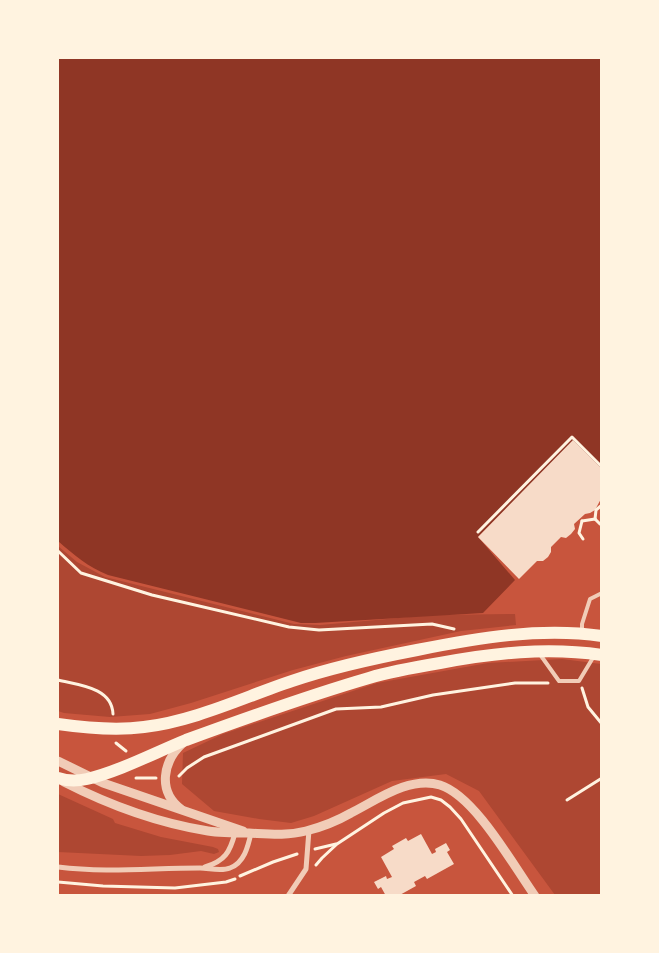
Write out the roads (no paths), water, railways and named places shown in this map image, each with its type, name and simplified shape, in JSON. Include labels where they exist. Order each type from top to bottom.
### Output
[{"type":"highway","points":[[582,633],[594,654]]},
{"type":"highway","points":[[58,724],[104,729],[126,729],[154,725],[190,716],[301,678],[373,659],[462,641],[505,635],[582,633],[602,636]]},
{"type":"highway","points":[[58,778],[70,780],[91,778],[185,741],[299,700],[371,677],[463,659],[537,651],[594,654]]},
{"type":"street","points":[[183,810],[176,806],[170,796],[165,774],[171,757],[185,741]]},
{"type":"street","points":[[58,761],[91,778],[237,831],[251,834],[282,835],[308,830],[340,819],[403,787],[415,784],[438,784],[458,794],[473,808],[535,896]]},
{"type":"street","points":[[58,778],[125,809],[196,829],[237,831]]},
{"type":"street","points":[[288,896],[306,869],[308,830]]},
{"type":"street","points":[[200,868],[213,864],[226,856],[237,831]]},
{"type":"street","points":[[58,867],[105,871],[200,868],[225,870],[235,866],[246,851],[251,834]]},
{"type":"lane","points":[[582,633],[582,624],[590,599],[602,593]]},
{"type":"lane","points":[[537,651],[559,681],[579,680],[594,654]]}]
